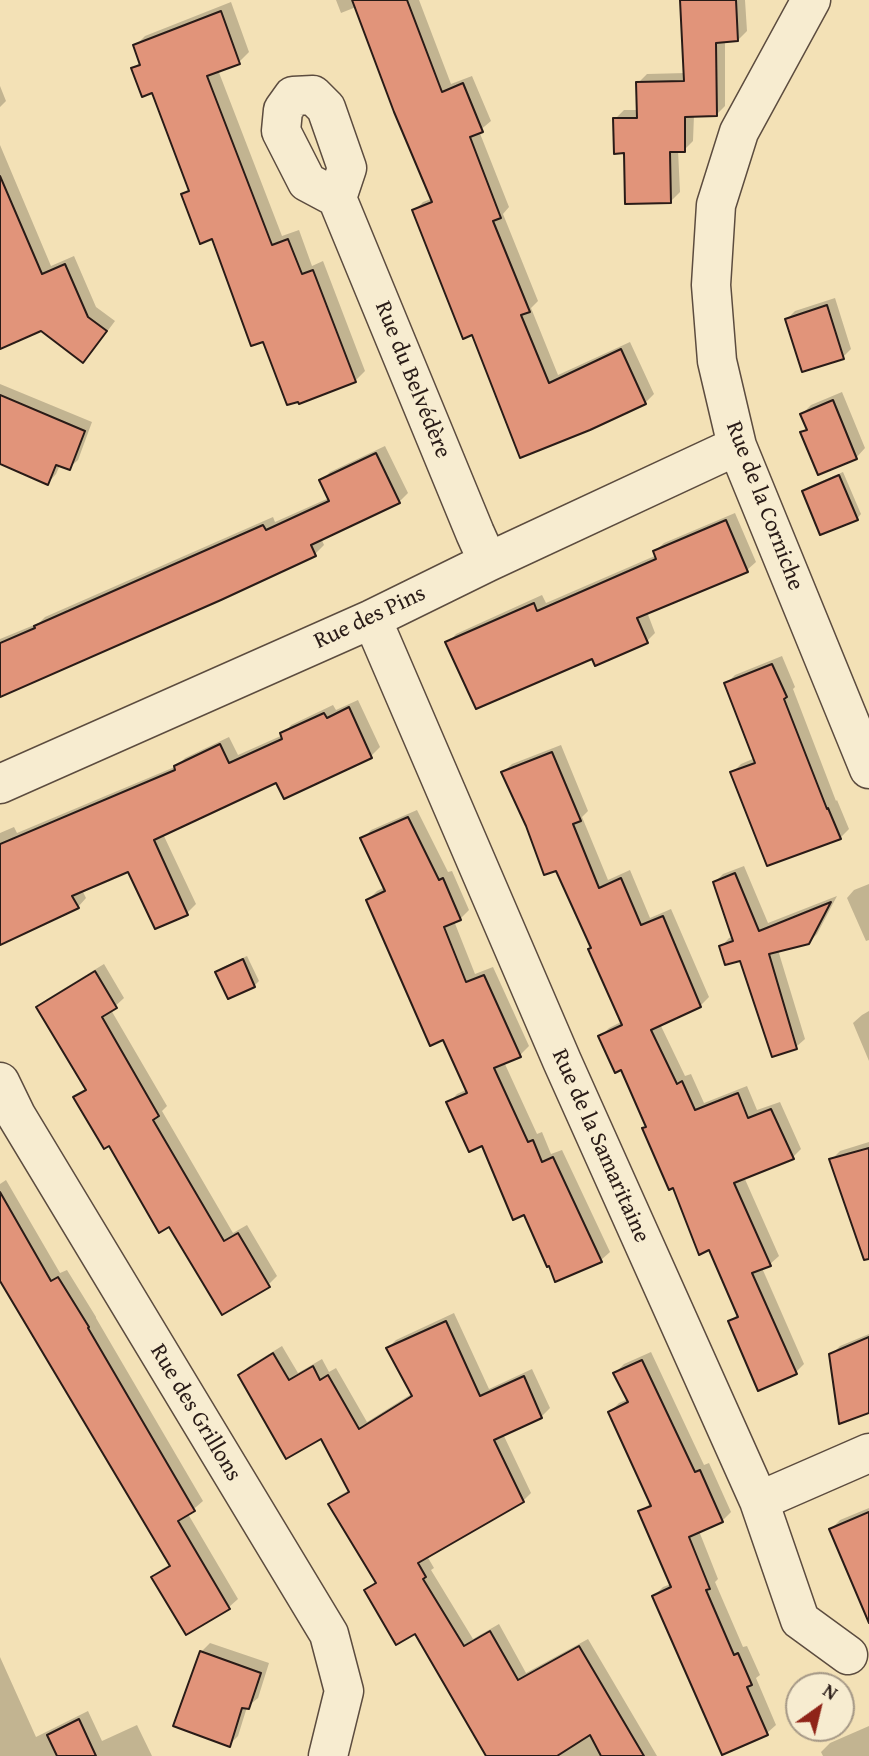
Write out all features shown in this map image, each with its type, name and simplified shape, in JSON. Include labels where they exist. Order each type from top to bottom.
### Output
[{"type":"street","name":"Rue de la Corniche","points":[[811,0],[739,132],[716,205],[711,285],[717,361],[737,446],[869,769]]},
{"type":"street","name":"Rue du Belvédère","points":[[337,198],[488,562]]},
{"type":"street","name":"Rue des Pins","points":[[0,785],[372,619],[737,446]]},
{"type":"street","name":"Rue de la Samaritaine","points":[[372,619],[562,1061],[759,1501],[800,1620],[848,1656]]},
{"type":"street","name":"Rue des Grillons","points":[[0,1082],[16,1115],[329,1634],[344,1691],[328,1756]]},
{"type":"street","points":[[759,1501],[869,1453]]},
{"type":"building","points":[[352,0],[407,0],[442,92],[463,83],[483,132],[470,137],[501,218],[493,221],[530,312],[521,315],[549,383],[621,349],[646,404],[520,458],[472,335],[463,339],[412,210],[432,202],[394,112]]},
{"type":"building","points":[[680,0],[736,0],[738,41],[716,43],[717,116],[685,117],[685,152],[670,152],[671,203],[625,204],[624,153],[614,154],[613,118],[637,118],[636,82],[684,81]]},
{"type":"building","points":[[221,11],[240,64],[207,76],[272,245],[288,239],[302,274],[313,270],[356,382],[299,404],[287,405],[263,342],[251,346],[212,239],[200,244],[181,194],[189,191],[152,93],[142,97],[131,68],[140,65],[133,45]]},
{"type":"building","points":[[0,176],[42,274],[65,264],[88,317],[107,331],[83,363],[41,331],[0,349]]},
{"type":"building","points":[[827,305],[844,359],[802,372],[785,319]]},
{"type":"building","points":[[0,395],[85,431],[70,470],[56,465],[48,485],[0,464]]},
{"type":"building","points":[[833,400],[857,459],[818,475],[800,432],[807,430],[800,414]]},
{"type":"building","points":[[376,453],[400,503],[311,545],[316,556],[0,697],[0,643],[263,525],[266,530],[329,501],[319,480]]},
{"type":"building","points":[[839,475],[858,520],[820,535],[802,491]]},
{"type":"building","points":[[726,520],[748,572],[637,618],[648,643],[595,666],[592,659],[476,709],[445,642],[534,603],[537,611],[656,559],[653,551]]},
{"type":"building","points":[[772,664],[841,839],[767,866],[730,772],[755,763],[724,683]]},
{"type":"building","points":[[349,707],[372,758],[284,799],[276,783],[154,840],[188,915],[155,929],[128,872],[72,896],[79,908],[0,945],[0,844],[175,770],[174,766],[220,744],[229,763],[282,739],[280,733],[324,713],[327,718]]},
{"type":"building","points":[[552,752],[581,821],[573,824],[599,888],[621,878],[641,925],[663,916],[701,1007],[651,1030],[677,1084],[682,1081],[695,1110],[738,1093],[748,1118],[771,1109],[794,1159],[734,1183],[771,1266],[752,1273],[797,1374],[758,1391],[728,1321],[738,1317],[709,1250],[699,1255],[673,1188],[669,1190],[642,1128],[646,1127],[621,1070],[615,1073],[598,1036],[622,1025],[588,949],[591,948],[556,871],[544,875],[526,826],[501,772]]},
{"type":"building","points":[[408,817],[439,880],[443,878],[461,920],[444,927],[466,982],[484,975],[521,1057],[494,1068],[528,1142],[533,1140],[542,1162],[553,1157],[602,1262],[555,1282],[524,1215],[513,1220],[482,1146],[469,1152],[446,1102],[467,1093],[443,1040],[430,1046],[366,900],[385,891],[360,838]]},
{"type":"building","points":[[735,873],[759,931],[831,902],[809,944],[769,954],[797,1049],[772,1057],[740,961],[725,965],[719,946],[733,941],[713,882]]},
{"type":"building","points":[[243,959],[255,987],[228,999],[215,972]]},
{"type":"building","points":[[95,971],[117,1008],[102,1017],[159,1116],[153,1120],[224,1241],[238,1233],[270,1287],[222,1315],[169,1227],[159,1233],[109,1146],[104,1149],[73,1097],[86,1090],[36,1007]]},
{"type":"building","points":[[869,1148],[869,1259],[864,1260],[829,1159]]},
{"type":"building","points":[[0,1192],[51,1281],[58,1277],[89,1327],[195,1511],[178,1521],[230,1609],[186,1635],[151,1577],[170,1566],[0,1281]]},
{"type":"building","points":[[446,1321],[480,1396],[524,1376],[542,1418],[494,1440],[524,1502],[418,1563],[426,1577],[423,1579],[464,1646],[490,1631],[518,1680],[579,1646],[644,1756],[601,1756],[590,1735],[557,1756],[486,1756],[415,1634],[396,1645],[364,1590],[376,1583],[328,1504],[349,1492],[321,1439],[286,1459],[238,1375],[273,1353],[289,1380],[313,1366],[320,1380],[328,1375],[359,1429],[412,1396],[386,1348]]},
{"type":"building","points":[[869,1337],[869,1413],[839,1424],[829,1354]]},
{"type":"building","points":[[642,1360],[695,1472],[700,1470],[723,1522],[689,1537],[710,1589],[706,1590],[734,1655],[738,1653],[752,1685],[747,1687],[768,1735],[722,1755],[652,1596],[671,1587],[638,1511],[651,1506],[608,1412],[628,1402],[613,1373]]},
{"type":"building","points":[[869,1512],[869,1623],[829,1529]]},
{"type":"building","points":[[200,1651],[261,1673],[249,1709],[242,1708],[230,1747],[173,1726]]},
{"type":"building","points":[[79,1719],[96,1756],[57,1756],[47,1735]]}]
